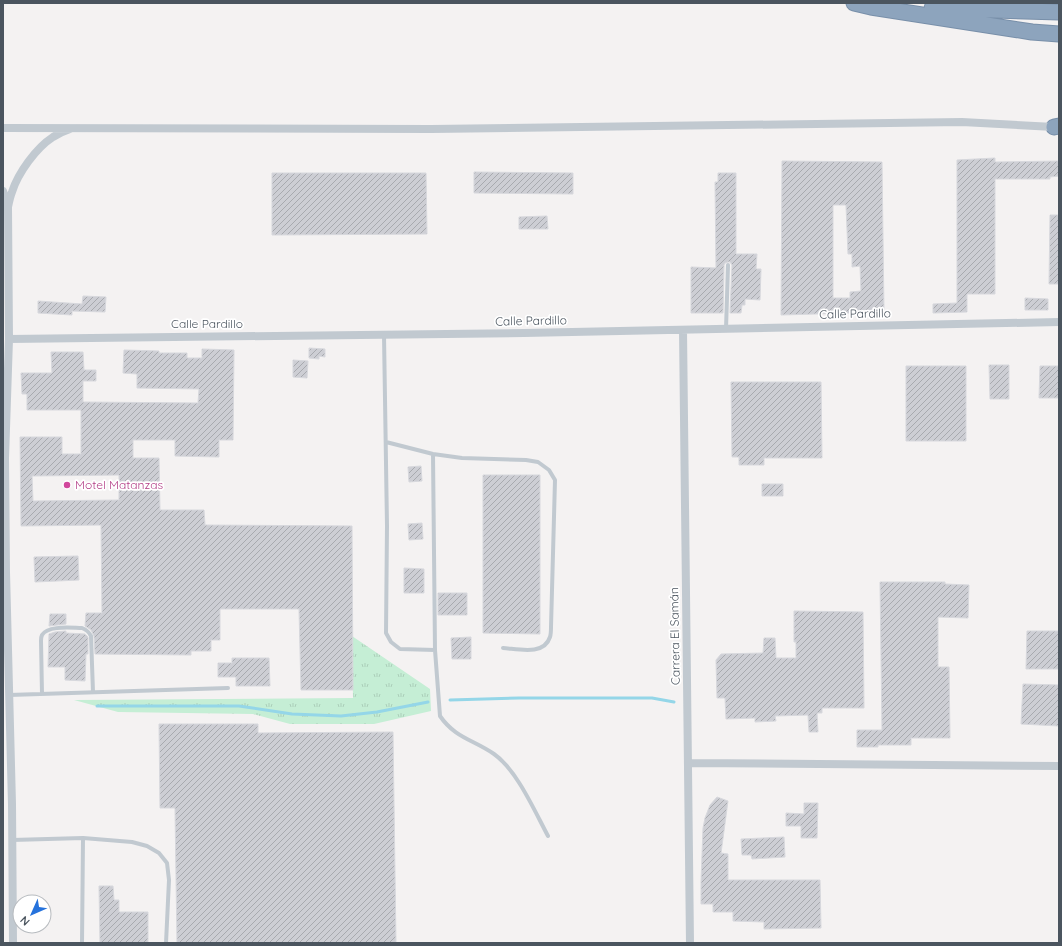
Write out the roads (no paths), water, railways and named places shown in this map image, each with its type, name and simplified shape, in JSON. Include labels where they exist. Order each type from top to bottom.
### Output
[{"type":"highway","points":[[854,3],[871,7],[1032,32],[1059,34]]},
{"type":"highway","points":[[871,7],[1059,12]]},
{"type":"street","points":[[3,128],[431,129],[962,122],[1057,126]]},
{"type":"street","points":[[13,943],[12,840],[4,533],[8,208],[12,192],[18,178],[27,164],[40,149],[53,138],[73,127]]},
{"type":"street","points":[[3,191],[8,208]]},
{"type":"street","name":"Calle Pardillo","points":[[6,339],[524,333],[1059,322]]},
{"type":"street","name":"Carrera El Samán","points":[[683,330],[690,943]]},
{"type":"street","points":[[689,763],[1059,766]]},
{"type":"lane","points":[[726,329],[728,265]]},
{"type":"lane","points":[[384,334],[387,526],[386,633],[391,642],[400,649],[435,650]]},
{"type":"lane","points":[[386,442],[433,454],[462,458],[526,460],[538,462],[549,470],[555,480],[550,638],[544,646],[536,650],[503,648]]},
{"type":"lane","points":[[433,454],[435,650],[440,716],[455,733],[495,755],[510,770],[524,791],[548,836]]},
{"type":"lane","points":[[42,694],[41,641],[42,635],[47,630],[52,628],[82,628],[90,633],[93,692]]},
{"type":"lane","points":[[8,695],[228,688]]},
{"type":"lane","points":[[12,840],[83,838],[132,842],[147,846],[159,853],[167,863],[169,880],[166,943]]},
{"type":"lane","points":[[82,943],[83,838]]},
{"type":"waterway","points":[[450,700],[519,698],[652,698],[674,702]]},
{"type":"waterway","points":[[97,706],[239,706],[292,714],[341,716],[377,712],[428,702]]},
{"type":"place","name":"Motel Matanzas","points":[[67,485]]}]
